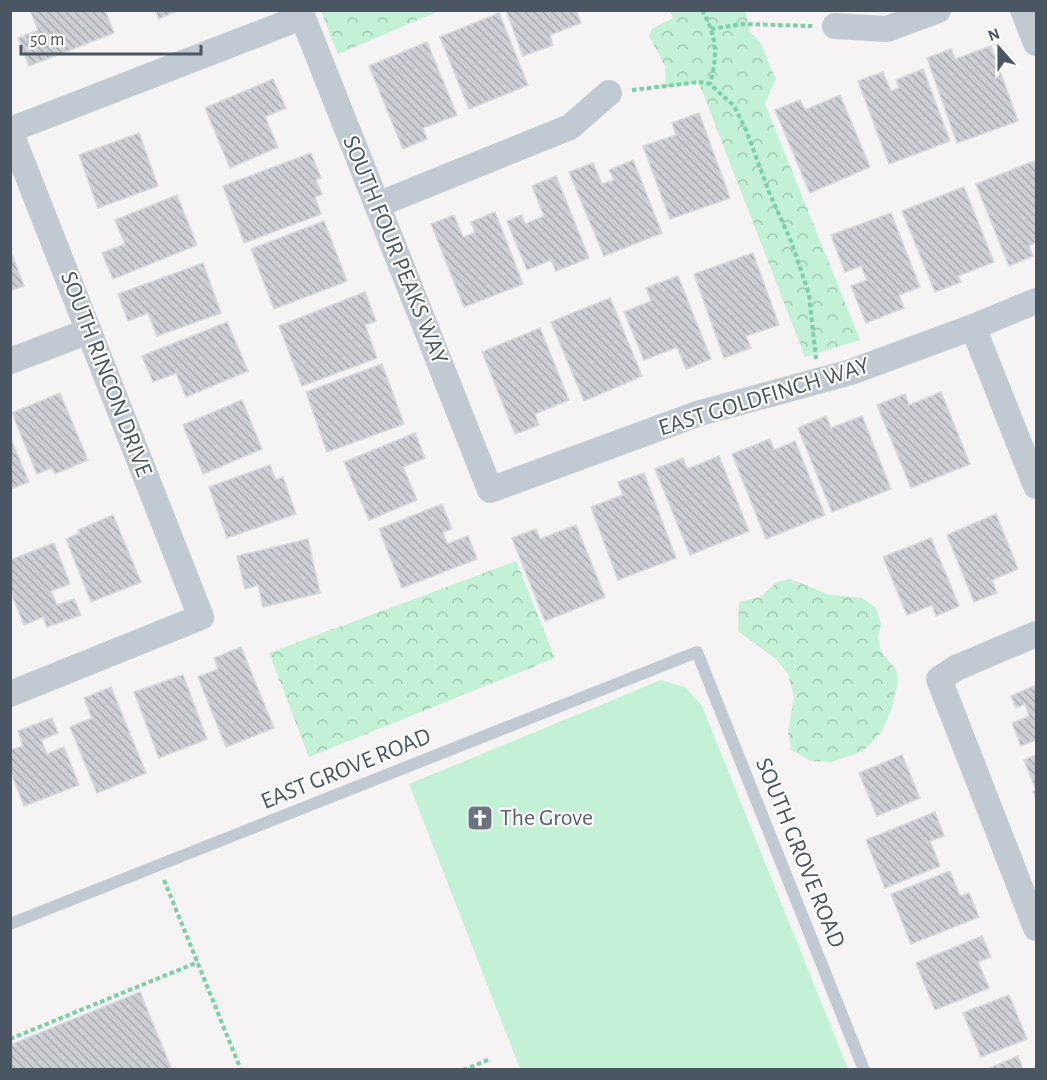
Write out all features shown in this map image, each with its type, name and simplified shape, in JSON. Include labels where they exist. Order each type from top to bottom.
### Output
[{"type":"street","points":[[835,26],[886,29],[938,10]]},
{"type":"street","points":[[1023,10],[1036,43]]},
{"type":"street","points":[[10,131],[301,14]]},
{"type":"street","name":"SOUTH FOUR PEAKS WAY","points":[[301,14],[490,490]]},
{"type":"street","points":[[377,205],[570,127],[609,93]]},
{"type":"street","name":"SOUTH RINCON DRIVE","points":[[10,131],[201,617],[10,693]]},
{"type":"street","name":"EAST GOLDFINCH WAY","points":[[490,490],[700,413],[851,372],[1036,301]]},
{"type":"street","points":[[973,327],[1036,486]]},
{"type":"street","points":[[10,362],[89,331]]},
{"type":"street","points":[[1036,634],[956,668],[939,679],[1036,928]]},
{"type":"lane","name":"EAST GROVE ROAD","points":[[10,924],[697,652]]},
{"type":"lane","name":"SOUTH GROVE ROAD","points":[[697,652],[864,1070]]},
{"type":"path","points":[[702,10],[711,28],[716,47],[710,84]]},
{"type":"path","points":[[711,28],[742,24],[835,26]]},
{"type":"path","points":[[609,93],[651,86],[699,82],[710,84],[734,106],[791,241],[809,294],[815,338],[814,354],[822,379]]},
{"type":"path","points":[[158,865],[241,1070]]},
{"type":"path","points":[[10,1039],[198,962]]},
{"type":"path","points":[[463,1070],[488,1059]]},
{"type":"green space","points":[[321,11],[439,11],[338,54]]},
{"type":"green space","points":[[670,11],[744,11],[750,33],[763,49],[776,78],[765,104],[860,340],[805,357],[699,83],[666,87],[665,66],[649,36],[652,29],[673,18]]},
{"type":"green space","points":[[516,561],[555,658],[309,757],[269,653]]},
{"type":"green space","points":[[790,579],[830,595],[862,598],[876,608],[881,624],[878,637],[880,650],[896,670],[898,681],[892,708],[882,731],[863,751],[832,762],[811,761],[791,750],[788,731],[794,697],[788,674],[776,659],[738,631],[739,602],[760,597],[777,582]]},
{"type":"green space","points":[[661,680],[685,687],[702,706],[848,1069],[520,1069],[409,784]]},
{"type":"building","points":[[30,10],[105,10],[114,33],[29,66],[18,38],[38,30]]},
{"type":"building","points":[[155,10],[179,10],[159,19]]},
{"type":"building","points":[[506,10],[576,10],[581,23],[550,35],[553,45],[523,56]]},
{"type":"building","points":[[499,13],[528,85],[469,109],[440,37]]},
{"type":"building","points":[[427,42],[457,115],[423,128],[427,139],[403,149],[369,66]]},
{"type":"building","points":[[991,46],[1018,121],[957,143],[927,58],[951,49],[955,59]]},
{"type":"building","points":[[923,69],[950,141],[889,164],[858,81],[883,72],[891,91],[899,88],[896,80]]},
{"type":"building","points":[[273,79],[286,108],[265,117],[278,147],[230,168],[205,108]]},
{"type":"building","points":[[840,95],[870,167],[810,193],[775,110],[800,100],[805,110]]},
{"type":"building","points":[[699,113],[730,198],[670,219],[643,146],[676,135],[672,123]]},
{"type":"building","points":[[139,133],[158,186],[98,208],[79,155]]},
{"type":"building","points":[[311,153],[321,178],[316,180],[322,194],[315,197],[321,214],[244,243],[223,186]]},
{"type":"building","points":[[633,160],[662,233],[604,256],[569,172],[593,163],[602,184],[614,180],[609,170]]},
{"type":"building","points":[[1034,161],[1036,167],[1036,242],[1029,246],[1033,256],[1009,266],[976,184]]},
{"type":"building","points":[[556,176],[589,258],[556,271],[551,260],[527,270],[507,221],[522,215],[525,224],[544,216],[532,186]]},
{"type":"building","points":[[964,187],[994,262],[958,276],[961,282],[935,292],[902,211]]},
{"type":"building","points":[[177,195],[197,245],[113,279],[102,253],[125,244],[115,220]]},
{"type":"building","points":[[495,212],[523,284],[464,307],[431,224],[454,215],[463,237],[475,233],[471,222]]},
{"type":"building","points":[[891,213],[920,287],[899,295],[904,308],[866,323],[851,286],[867,280],[861,266],[845,272],[831,235]]},
{"type":"building","points":[[324,221],[347,281],[274,309],[251,249]]},
{"type":"building","points":[[10,249],[24,286],[10,291]]},
{"type":"building","points":[[753,253],[779,325],[746,336],[751,348],[724,358],[694,274]]},
{"type":"building","points":[[203,263],[221,313],[157,336],[148,313],[128,321],[118,294]]},
{"type":"building","points":[[678,276],[711,359],[686,369],[677,347],[644,360],[624,312],[651,301],[646,288]]},
{"type":"building","points":[[365,292],[376,321],[365,325],[377,358],[302,386],[279,326]]},
{"type":"building","points":[[610,298],[642,376],[584,401],[551,322]]},
{"type":"building","points":[[227,322],[248,371],[186,397],[176,373],[153,382],[142,356]]},
{"type":"building","points":[[540,328],[569,400],[535,414],[539,425],[515,434],[482,352]]},
{"type":"building","points":[[382,364],[404,424],[327,452],[306,392]]},
{"type":"building","points":[[941,392],[970,464],[911,488],[877,405],[905,394],[909,405]]},
{"type":"building","points":[[60,393],[88,460],[55,474],[52,468],[37,474],[12,413]]},
{"type":"building","points":[[242,400],[262,449],[203,474],[183,425]]},
{"type":"building","points":[[826,416],[831,428],[862,416],[891,489],[832,512],[798,428]]},
{"type":"building","points":[[415,433],[425,458],[403,467],[417,500],[369,520],[344,462]]},
{"type":"building","points":[[10,437],[29,482],[10,489]]},
{"type":"building","points":[[770,439],[774,450],[795,441],[825,515],[766,539],[732,454]]},
{"type":"building","points":[[719,456],[749,531],[690,555],[655,469],[683,458],[687,469]]},
{"type":"building","points":[[270,465],[276,480],[283,477],[296,514],[227,538],[209,487]]},
{"type":"building","points":[[644,473],[676,558],[618,580],[591,507],[623,495],[618,482]]},
{"type":"building","points":[[442,504],[452,529],[443,532],[447,544],[468,536],[477,559],[402,588],[379,529]]},
{"type":"building","points":[[996,514],[1018,569],[992,580],[997,593],[974,602],[947,535]]},
{"type":"building","points":[[113,515],[141,582],[91,602],[66,539],[80,533],[78,530]]},
{"type":"building","points":[[576,525],[605,597],[545,621],[512,538],[536,529],[540,539]]},
{"type":"building","points":[[931,538],[959,606],[936,616],[932,605],[907,615],[883,557]]},
{"type":"building","points":[[308,539],[320,593],[263,607],[258,585],[245,589],[237,556]]},
{"type":"building","points":[[54,543],[70,584],[51,591],[57,605],[74,599],[81,615],[47,627],[43,617],[24,625],[10,590],[10,560]]},
{"type":"building","points":[[241,647],[274,728],[226,747],[198,677],[218,669],[214,658]]},
{"type":"building","points":[[183,675],[207,739],[159,758],[134,692]]},
{"type":"building","points":[[1036,685],[1036,740],[1021,746],[1012,723],[1029,716],[1025,704],[1016,708],[1011,696]]},
{"type":"building","points":[[111,687],[146,773],[97,793],[70,727],[92,718],[84,698]]},
{"type":"building","points":[[52,718],[58,733],[41,740],[47,754],[64,747],[79,785],[24,806],[10,770],[10,750],[23,746],[18,731]]},
{"type":"building","points":[[902,755],[920,798],[877,816],[859,773]]},
{"type":"building","points":[[1036,755],[1036,790],[1024,760]]},
{"type":"building","points":[[935,812],[944,836],[930,841],[940,866],[885,888],[866,840]]},
{"type":"building","points":[[950,871],[960,896],[969,893],[979,917],[911,944],[891,894]]},
{"type":"building","points":[[982,936],[991,957],[978,962],[989,988],[935,1010],[916,963]]},
{"type":"building","points":[[140,992],[172,1070],[11,1070],[10,1045]]},
{"type":"building","points":[[1009,995],[1027,1039],[981,1057],[963,1013]]},
{"type":"building","points":[[1018,1056],[1023,1070],[985,1070]]},
{"type":"place","name":"The Grove","points":[[480,818]]}]
